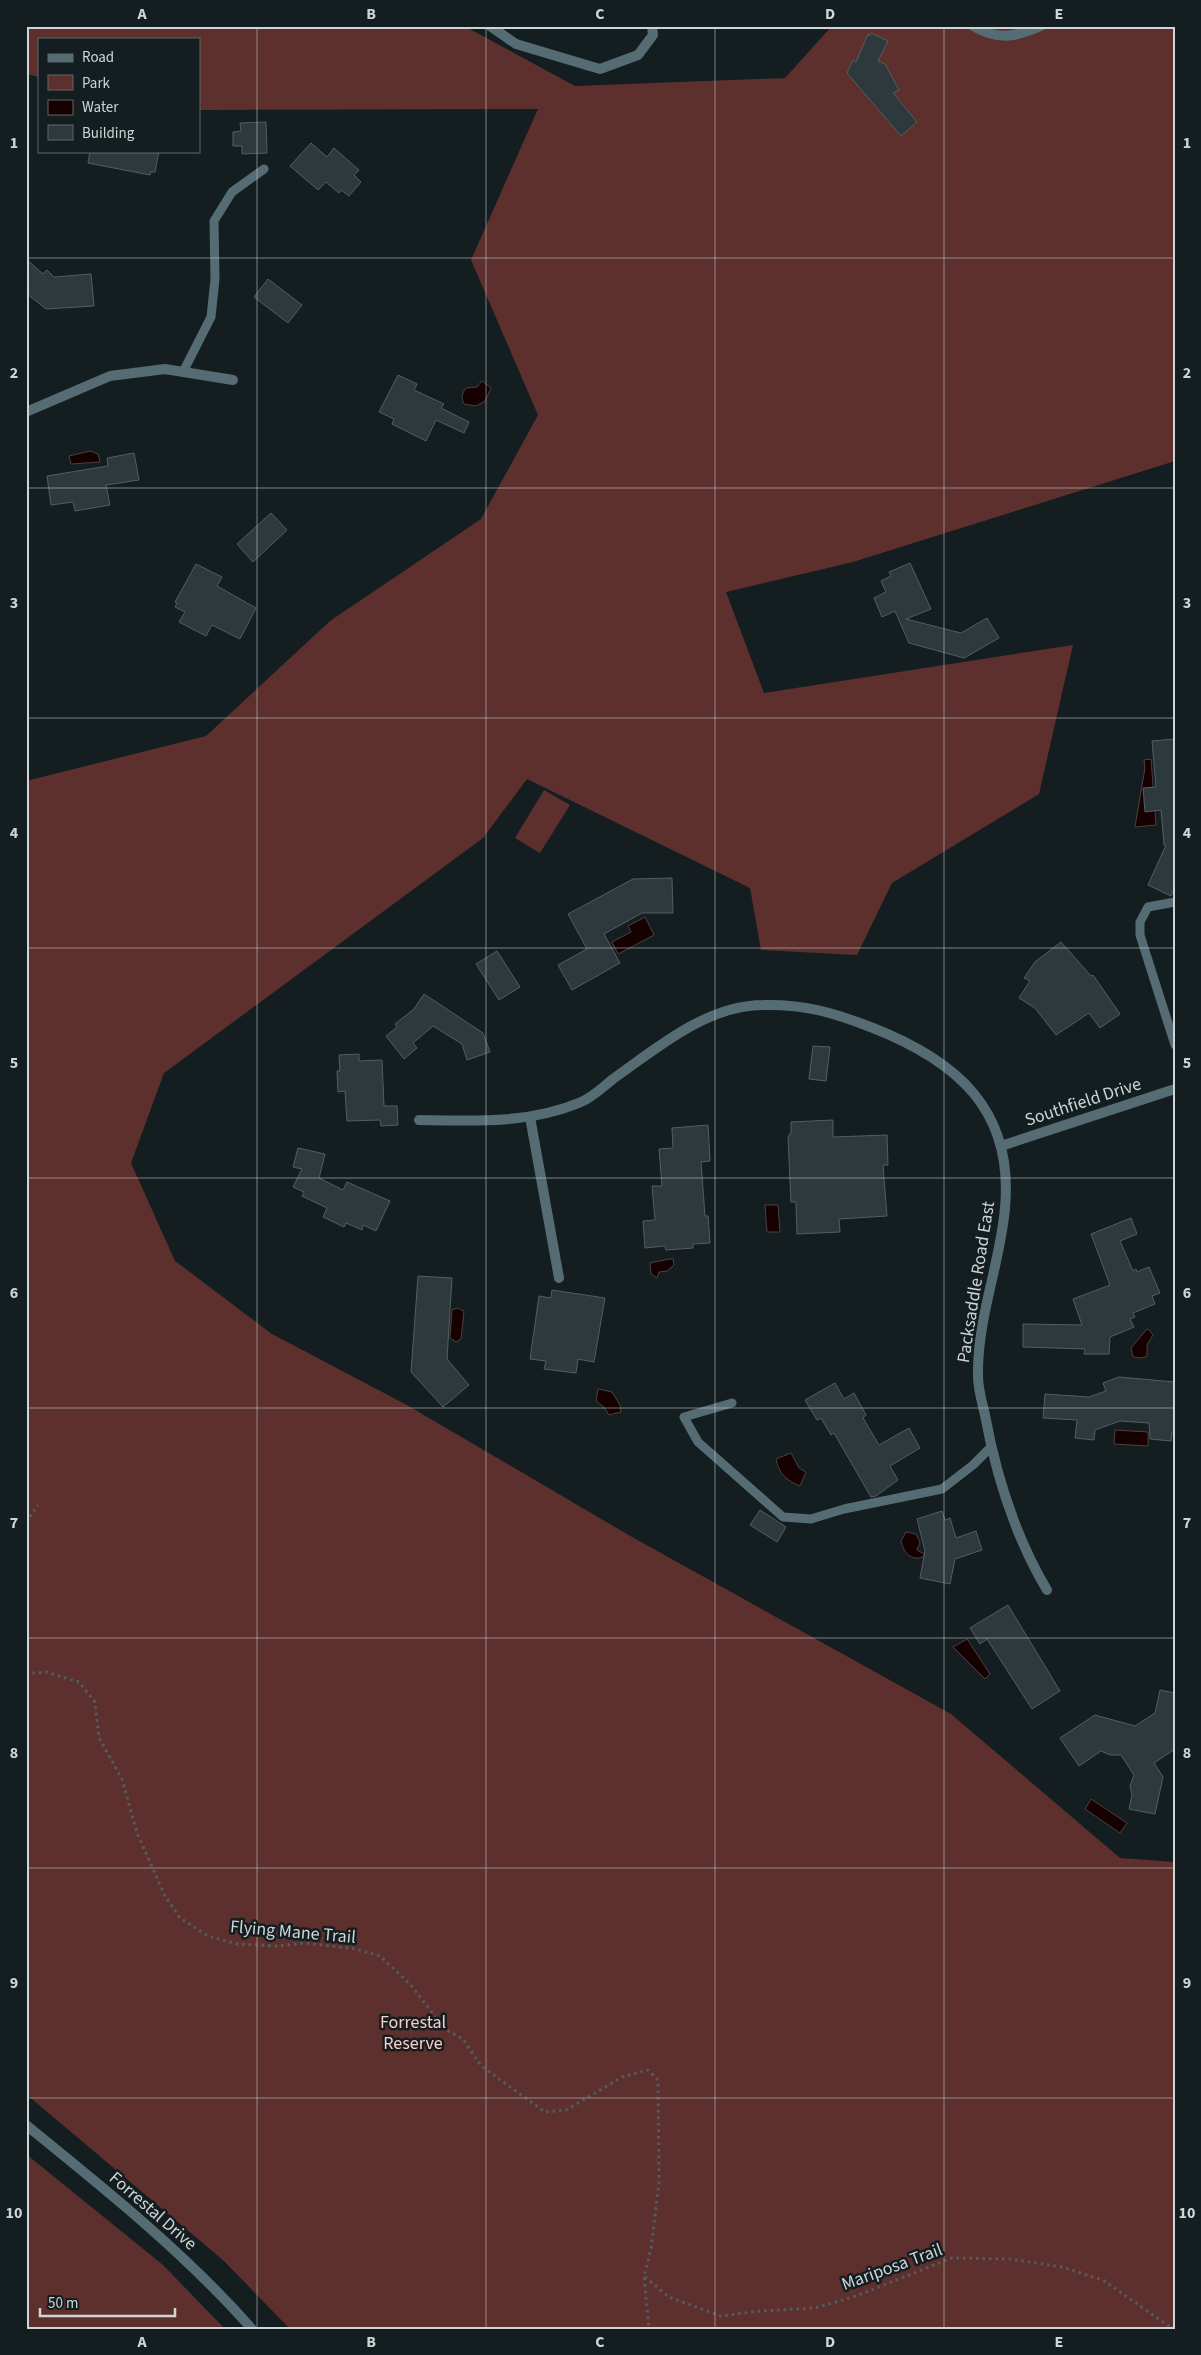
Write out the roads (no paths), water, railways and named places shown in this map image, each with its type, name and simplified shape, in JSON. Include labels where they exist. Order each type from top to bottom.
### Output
[{"type":"street","points":[[490,26],[516,44],[600,69],[638,55],[653,35],[652,26]]},
{"type":"street","points":[[973,26],[988,35],[1017,36],[1042,26]]},
{"type":"street","points":[[26,412],[110,376],[164,368],[233,380]]},
{"type":"street","name":"Packsaddle Road East","points":[[419,1120],[474,1122],[530,1117],[555,1112],[584,1101],[685,1031],[708,1018],[747,1005],[795,1005],[830,1012],[894,1036],[934,1057],[968,1084],[988,1114],[1001,1146],[1006,1176],[1005,1208],[1000,1240],[986,1300],[978,1354],[978,1380],[991,1447],[1030,1562],[1047,1590]]},
{"type":"street","name":"Southfield Drive","points":[[1001,1146],[1175,1089]]},
{"type":"street","points":[[530,1117],[559,1278]]},
{"type":"street","name":"Forrestal Drive","points":[[26,2125],[155,2232],[252,2329]]},
{"type":"lane","points":[[183,372],[211,317],[215,279],[214,220],[232,192],[264,169]]},
{"type":"lane","points":[[1175,902],[1148,907],[1142,914],[1140,935],[1175,1045]]},
{"type":"lane","points":[[732,1403],[684,1416],[698,1442],[784,1517],[811,1519],[942,1489],[973,1465],[991,1447]]},
{"type":"water","points":[[482,381],[491,388],[485,401],[476,406],[464,404],[462,396],[466,388],[477,387]]},
{"type":"water","points":[[90,451],[98,454],[100,462],[71,464],[69,456]]},
{"type":"water","points":[[1151,759],[1156,825],[1135,827],[1145,768],[1144,760]]},
{"type":"water","points":[[645,917],[654,935],[618,954],[612,942],[631,932],[628,926]]},
{"type":"water","points":[[765,1205],[778,1205],[780,1232],[767,1232]]},
{"type":"water","points":[[673,1259],[674,1265],[667,1271],[659,1272],[657,1278],[651,1274],[650,1263]]},
{"type":"water","points":[[457,1308],[464,1311],[461,1339],[456,1342],[450,1338],[452,1310]]},
{"type":"water","points":[[1148,1329],[1153,1335],[1147,1345],[1147,1356],[1142,1358],[1133,1357],[1131,1348]]},
{"type":"water","points":[[598,1389],[612,1392],[620,1405],[621,1412],[609,1415],[604,1407],[596,1401]]},
{"type":"water","points":[[1115,1430],[1148,1432],[1148,1446],[1114,1444]]},
{"type":"water","points":[[791,1453],[799,1468],[806,1472],[800,1486],[784,1476],[777,1464],[776,1459]]},
{"type":"water","points":[[906,1532],[916,1534],[920,1542],[917,1550],[924,1554],[923,1557],[915,1558],[906,1552],[901,1541]]},
{"type":"water","points":[[967,1639],[990,1674],[985,1679],[953,1647]]},
{"type":"water","points":[[1091,1799],[1127,1823],[1120,1833],[1085,1809]]},
{"type":"park label","name":"Forrestal Reserve","points":[[413,2032]]}]
